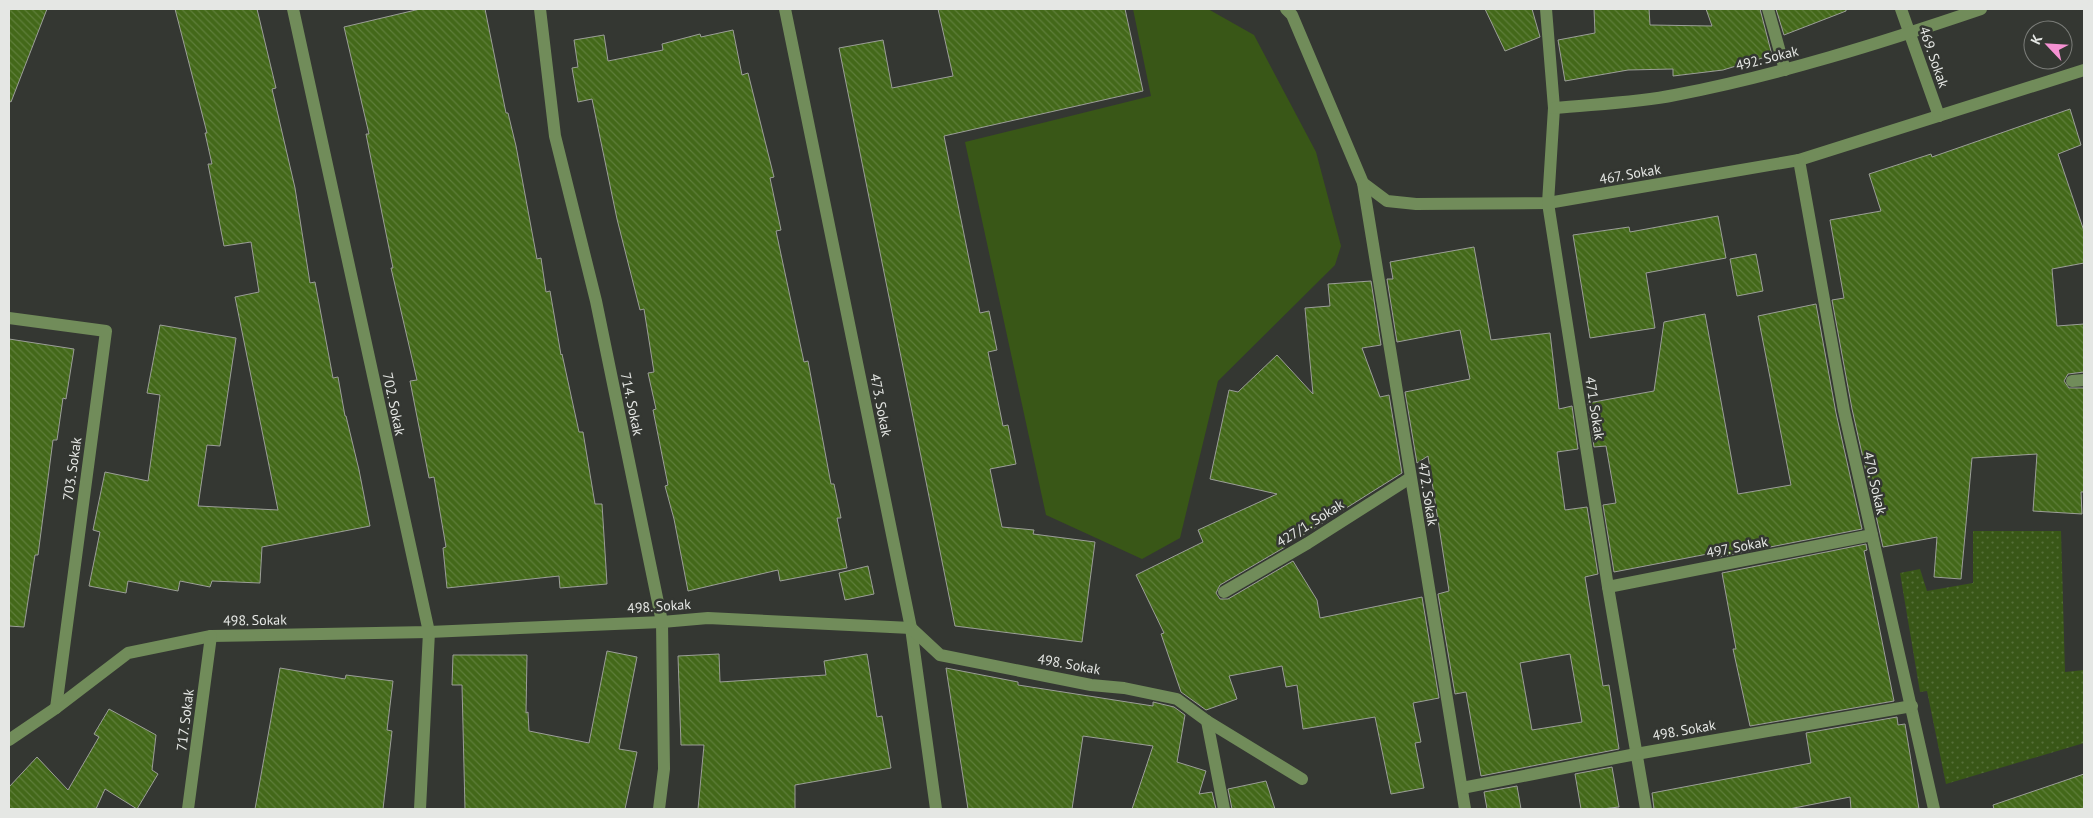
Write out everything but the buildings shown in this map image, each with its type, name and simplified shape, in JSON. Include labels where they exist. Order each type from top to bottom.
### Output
[{"type":"street","name":"702. Sokak","points":[[293,9],[429,632],[420,809]]},
{"type":"street","name":"714. Sokak","points":[[540,9],[555,136],[596,301],[662,622],[664,770],[659,809]]},
{"type":"street","name":"473. Sokak","points":[[785,9],[910,628],[936,809]]},
{"type":"street","points":[[1286,9],[1292,15],[1363,183]]},
{"type":"street","name":"471. Sokak","points":[[1546,9],[1554,108],[1548,203],[1608,587],[1646,809]]},
{"type":"street","points":[[1768,9],[1786,70]]},
{"type":"street","name":"469. Sokak","points":[[1901,9],[1939,116]]},
{"type":"street","name":"492. Sokak","points":[[1554,108],[1673,96],[1786,70],[1910,33],[1982,9]]},
{"type":"street","name":"467. Sokak","points":[[1363,183],[1387,201],[1416,204],[1548,203],[1799,160],[2084,70]]},
{"type":"street","name":"470. Sokak","points":[[1799,160],[1844,411],[1934,809]]},
{"type":"street","name":"472. Sokak","points":[[1363,183],[1465,809]]},
{"type":"street","name":"703. Sokak","points":[[9,318],[106,331],[56,708]]},
{"type":"street","name":"427/1. Sokak","points":[[1224,592],[1410,478]]},
{"type":"street","name":"497. Sokak","points":[[1608,587],[1872,535]]},
{"type":"street","name":"498. Sokak","points":[[9,740],[56,708],[128,653],[211,636],[429,632],[662,622],[708,618],[910,628],[940,655],[1177,699],[1207,721],[1302,779]]},
{"type":"street","name":"717. Sokak","points":[[188,809],[211,636]]},
{"type":"street","name":"498. Sokak","points":[[1462,788],[1636,754],[1912,706]]},
{"type":"street","points":[[1207,721],[1224,809]]},
{"type":"green space","points":[[1133,9],[1208,9],[1254,35],[1316,152],[1341,246],[1335,265],[1218,381],[1180,538],[1142,559],[1046,515],[965,142],[1151,96]]},
{"type":"green space","points":[[1973,531],[2061,531],[2065,672],[2084,670],[2084,743],[1946,784],[1927,691],[1920,692],[1900,573],[1920,569],[1927,591],[1973,583]]}]
